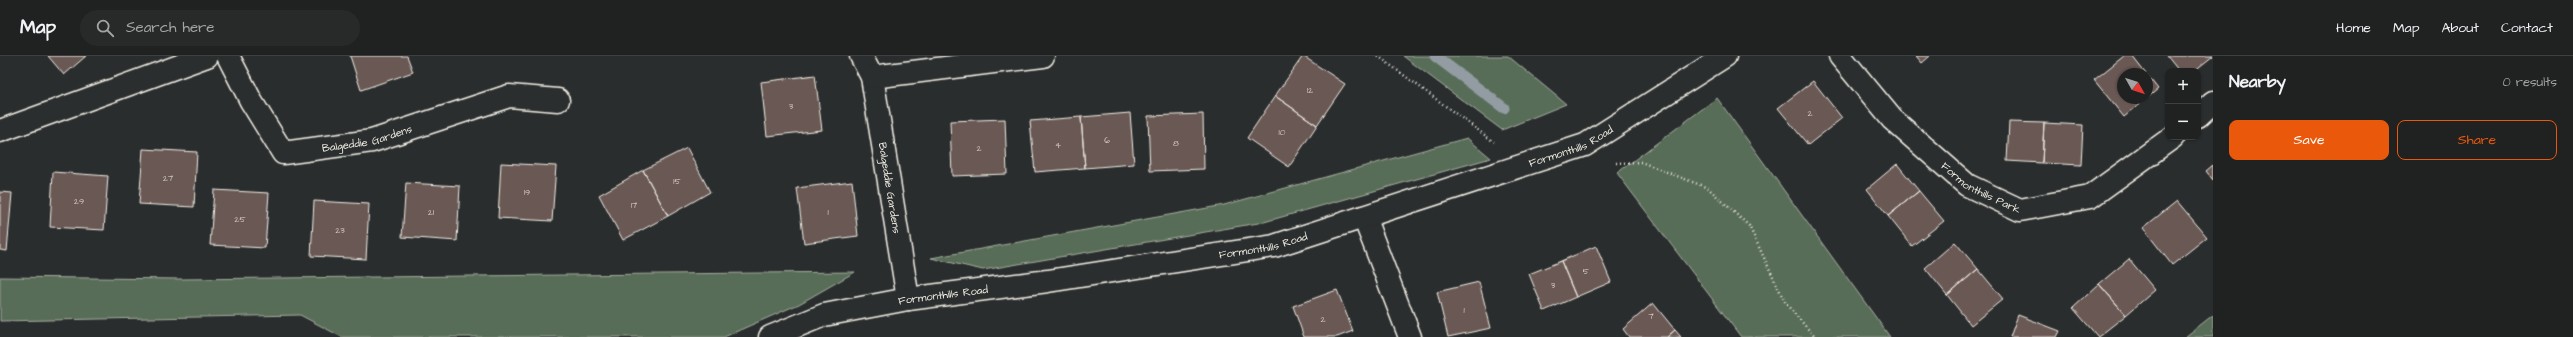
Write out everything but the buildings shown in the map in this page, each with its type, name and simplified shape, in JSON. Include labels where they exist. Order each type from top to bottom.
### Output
[{"type":"street","points":[[0,131],[207,56]]},
{"type":"street","name":"Balgeddie Gardens","points":[[228,56],[251,101],[284,153],[372,141],[509,96],[558,100]]},
{"type":"street","name":"Balgeddie Gardens","points":[[861,56],[872,77],[908,299]]},
{"type":"street","points":[[872,77],[1043,56]]},
{"type":"street","name":"Formonthills Road","points":[[770,337],[824,314],[908,299],[1048,281],[1274,246],[1585,145],[1725,56]]},
{"type":"street","name":"Formonthills Park","points":[[1840,56],[1892,119],[1967,185],[2020,210],[2090,197],[2169,140]]},
{"type":"street","points":[[2201,113],[2213,102]]},
{"type":"street","points":[[1364,217],[1410,337]]},
{"type":"path","points":[[1378,56],[1506,151],[1522,166]]},
{"type":"path","points":[[1609,163],[1641,162],[1708,188],[1749,226],[1786,304],[1815,337]]},
{"type":"green space","points":[[1403,56],[1508,56],[1566,104],[1502,130]]},
{"type":"green space","points":[[1717,98],[1890,337],[1741,337],[1617,173]]},
{"type":"green space","points":[[1467,138],[1491,158],[1264,222],[983,270],[931,258],[1224,205]]},
{"type":"green space","points":[[855,272],[799,304],[724,337],[342,337],[300,315],[0,321],[0,277],[181,279]]},
{"type":"green space","points":[[2213,315],[2213,337],[2185,337]]},
{"type":"waterway","points":[[1435,56],[1504,108]]}]
